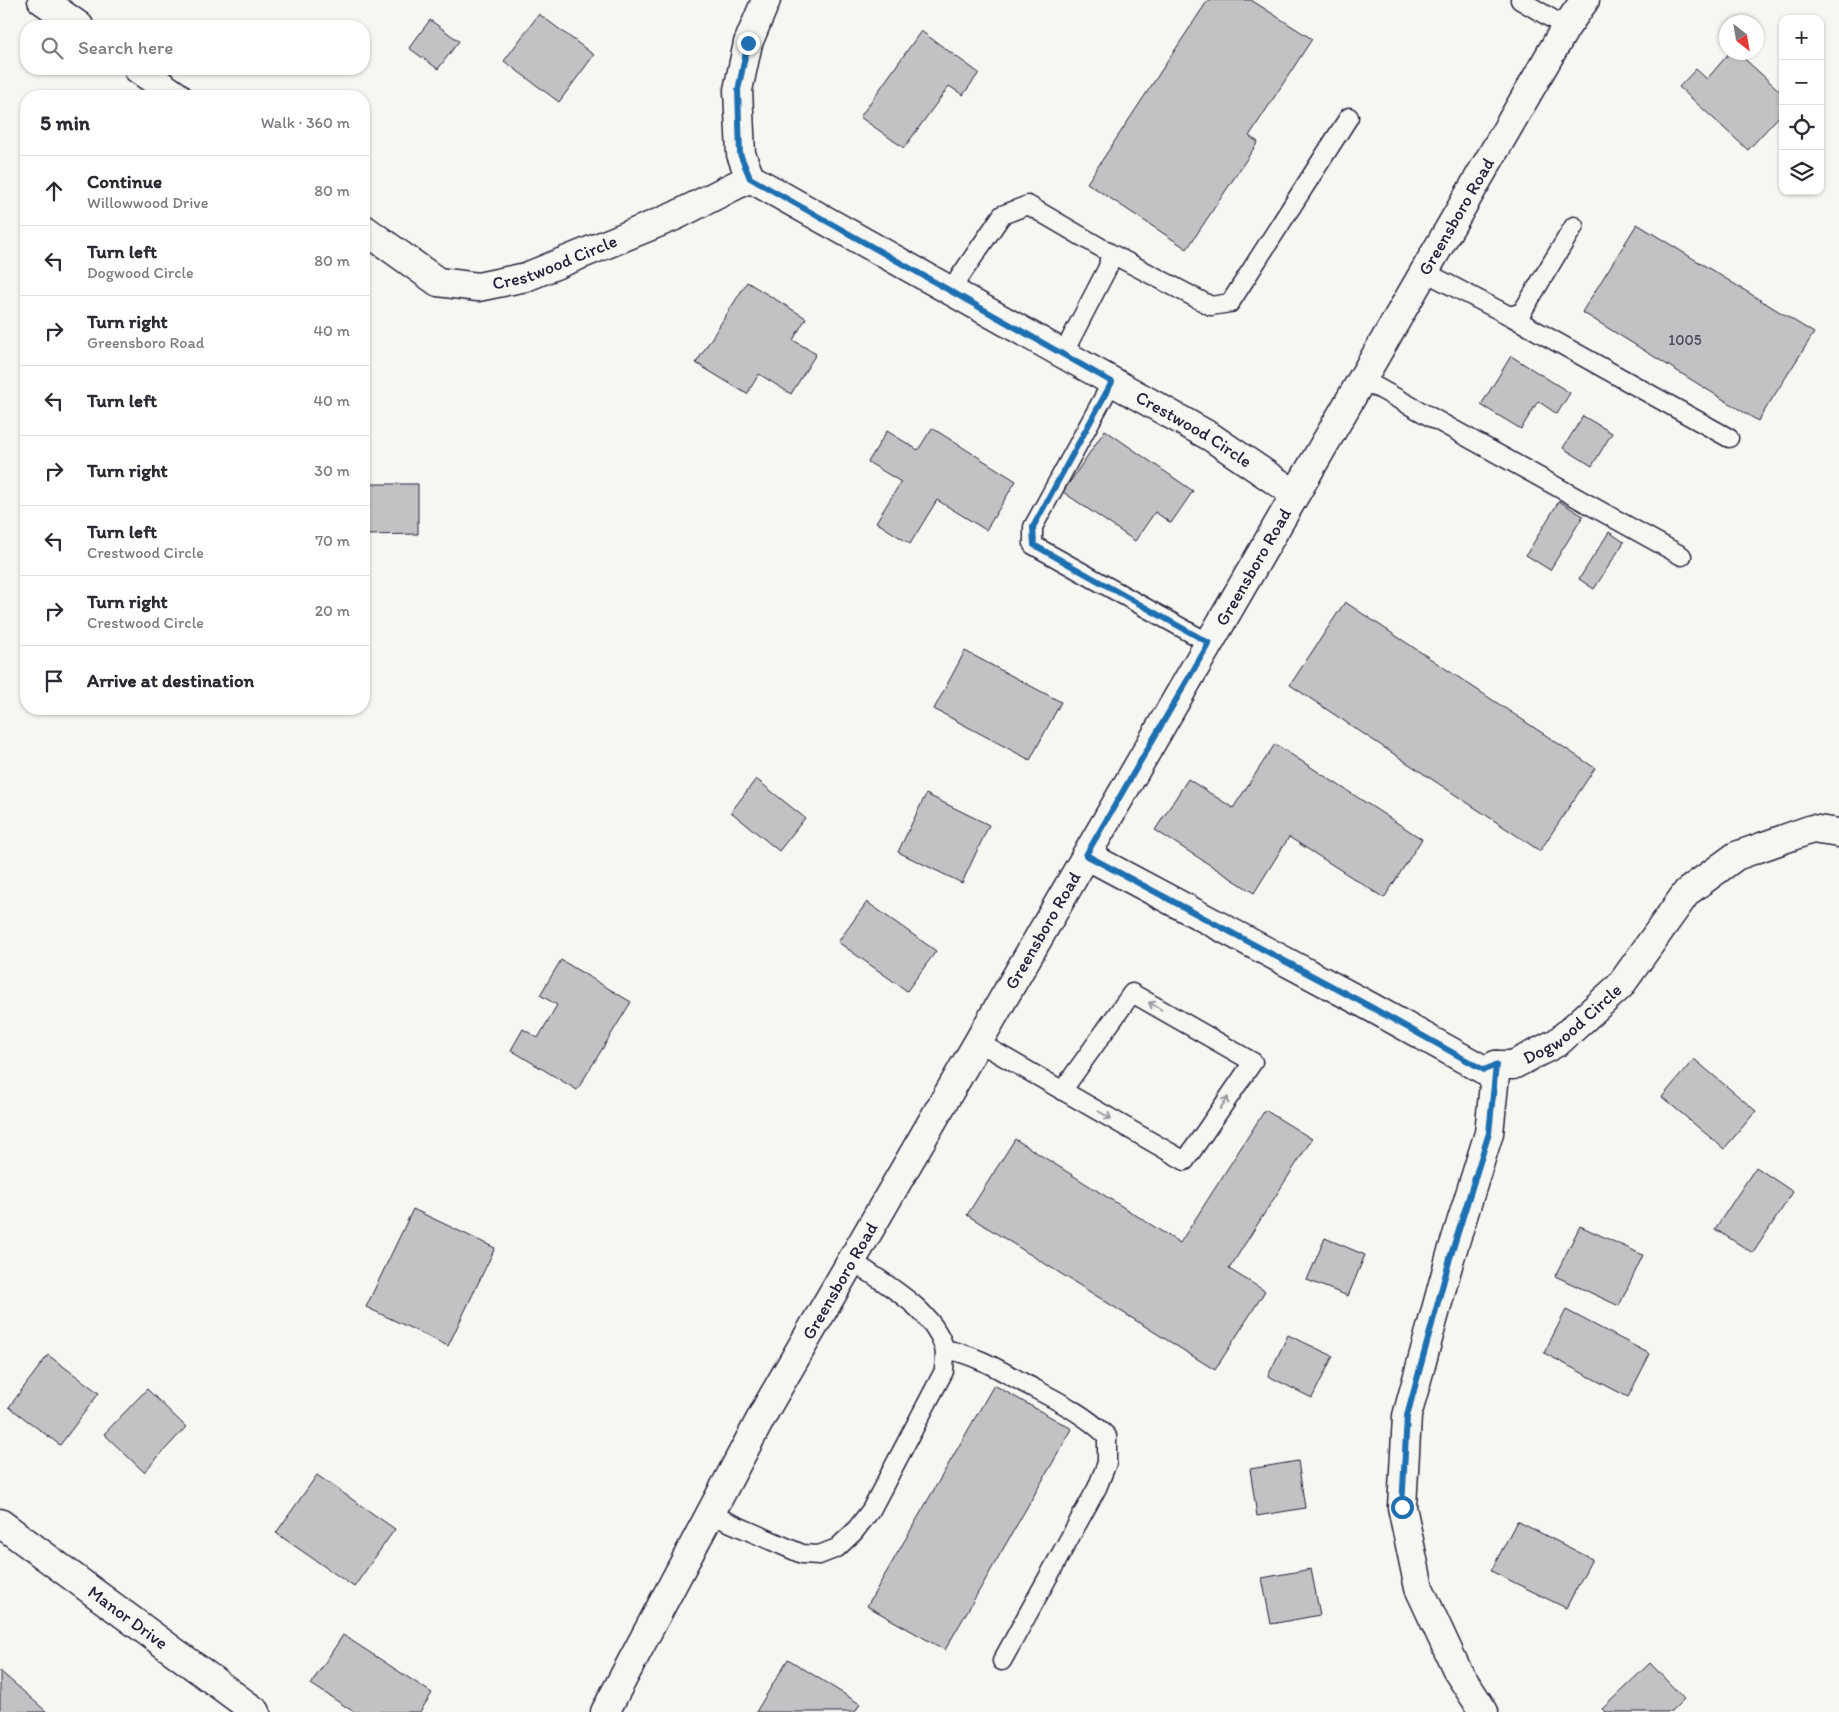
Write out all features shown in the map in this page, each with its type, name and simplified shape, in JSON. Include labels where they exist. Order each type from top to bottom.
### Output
[{"type":"street","points":[[42,0],[70,20]]},
{"type":"street","points":[[750,178],[740,154],[738,90],[748,43],[766,0]]},
{"type":"street","name":"Greensboro Road","points":[[605,1712],[768,1405],[851,1260],[1566,27],[1585,0]]},
{"type":"street","points":[[147,75],[168,90]]},
{"type":"street","name":"Crestwood Circle","points":[[370,233],[438,282],[478,287],[526,277],[675,216],[750,178],[1211,437],[1295,494]]},
{"type":"street","name":"Dogwood Circle","points":[[1086,855],[1369,1006],[1484,1070],[1496,1065],[1513,1065],[1558,1042],[1620,986],[1687,892],[1736,856],[1812,829],[1839,833]]},
{"type":"street","points":[[1484,1712],[1458,1672],[1419,1588],[1402,1507],[1407,1416],[1450,1258],[1489,1133],[1496,1065]]},
{"type":"street","name":"Manor Drive","points":[[0,1523],[256,1712]]},
{"type":"lane","points":[[1520,0],[1566,27]]},
{"type":"lane","points":[[950,291],[1002,215],[1028,205],[1110,253],[1212,306],[1230,303],[1349,118]]},
{"type":"lane","points":[[1510,316],[1522,312],[1574,226]]},
{"type":"lane","points":[[1063,354],[1108,267],[1110,253]]},
{"type":"lane","points":[[1425,272],[1510,316],[1729,438]]},
{"type":"lane","points":[[1362,379],[1682,556]]},
{"type":"lane","points":[[1112,382],[1033,527],[1034,545],[1209,643]]},
{"type":"lane","points":[[978,1042],[1062,1091],[1185,1161],[1253,1062],[1132,992],[1062,1091]]},
{"type":"lane","points":[[710,1514],[802,1554],[819,1554],[837,1548],[854,1532],[871,1510],[944,1371],[944,1349],[934,1327],[919,1309],[851,1260]]},
{"type":"lane","points":[[944,1349],[962,1352],[984,1361],[1062,1403],[1091,1421],[1107,1436],[1107,1464],[1097,1488],[1002,1661]]},
{"type":"building","points":[[1208,0],[1251,0],[1312,39],[1249,136],[1258,142],[1187,249],[1087,183]]},
{"type":"building","points":[[539,14],[594,55],[559,102],[504,61]]},
{"type":"building","points":[[430,20],[459,41],[438,69],[409,48]]},
{"type":"building","points":[[921,31],[979,73],[963,95],[949,86],[904,148],[860,117]]},
{"type":"building","points":[[1723,60],[1746,60],[1779,90],[1779,116],[1748,150],[1679,87],[1696,69],[1707,79]]},
{"type":"building","points":[[1637,224],[1814,333],[1758,421],[1582,312]]},
{"type":"building","points":[[747,282],[806,318],[793,340],[816,354],[791,394],[759,374],[747,394],[696,363]]},
{"type":"building","points":[[1511,356],[1570,393],[1557,414],[1538,401],[1521,429],[1481,405]]},
{"type":"building","points":[[1583,416],[1612,433],[1592,466],[1563,448]]},
{"type":"building","points":[[932,428],[1016,481],[986,530],[937,500],[910,544],[876,522],[901,482],[868,462],[887,431],[918,450]]},
{"type":"building","points":[[1105,430],[1193,491],[1171,523],[1155,512],[1135,541],[1063,492]]},
{"type":"building","points":[[370,484],[418,484],[418,534],[370,535]]},
{"type":"building","points":[[1559,501],[1583,516],[1550,570],[1526,555]]},
{"type":"building","points":[[1609,532],[1624,542],[1594,589],[1579,579]]},
{"type":"building","points":[[1345,602],[1595,768],[1540,851],[1290,685]]},
{"type":"building","points":[[965,651],[1061,702],[1030,760],[934,709]]},
{"type":"building","points":[[1275,744],[1422,839],[1384,898],[1289,837],[1254,893],[1155,830],[1188,779],[1233,808]]},
{"type":"building","points":[[756,779],[805,818],[779,851],[731,812]]},
{"type":"building","points":[[926,794],[989,825],[962,883],[898,852]]},
{"type":"building","points":[[867,902],[936,951],[907,991],[838,942]]},
{"type":"building","points":[[561,960],[631,1002],[577,1090],[511,1050],[523,1029],[538,1038],[557,1005],[540,995]]},
{"type":"building","points":[[1694,1059],[1756,1111],[1724,1149],[1662,1097]]},
{"type":"building","points":[[1265,1110],[1312,1139],[1229,1269],[1265,1291],[1215,1370],[967,1215],[1015,1139],[1180,1243]]},
{"type":"building","points":[[1756,1167],[1793,1192],[1753,1253],[1715,1229]]},
{"type":"building","points":[[413,1209],[495,1248],[448,1346],[366,1307]]},
{"type":"building","points":[[1580,1226],[1643,1255],[1619,1306],[1555,1276]]},
{"type":"building","points":[[1325,1238],[1365,1255],[1348,1296],[1307,1280]]},
{"type":"building","points":[[1566,1310],[1650,1354],[1628,1397],[1544,1353]]},
{"type":"building","points":[[1288,1335],[1333,1356],[1312,1398],[1268,1376]]},
{"type":"building","points":[[48,1355],[99,1393],[60,1445],[9,1407]]},
{"type":"building","points":[[994,1385],[1072,1429],[945,1650],[867,1606]]},
{"type":"building","points":[[147,1389],[186,1427],[144,1472],[104,1434]]},
{"type":"building","points":[[1298,1461],[1305,1508],[1257,1516],[1250,1469]]},
{"type":"building","points":[[317,1475],[395,1529],[354,1587],[276,1533]]},
{"type":"building","points":[[1517,1521],[1592,1559],[1566,1608],[1491,1571]]},
{"type":"building","points":[[1311,1569],[1320,1615],[1271,1624],[1262,1578]]},
{"type":"building","points":[[343,1635],[432,1693],[420,1712],[354,1712],[311,1684]]},
{"type":"building","points":[[788,1659],[860,1704],[855,1712],[756,1712]]},
{"type":"building","points":[[1650,1663],[1684,1699],[1671,1712],[1605,1712],[1602,1709]]},
{"type":"building","points":[[0,1671],[47,1712],[0,1712]]},
{"type":"route","points":[[748,43],[738,90],[740,154],[750,178],[1112,382],[1033,527],[1034,545],[1209,643],[1086,855],[1369,1006],[1484,1070],[1496,1065],[1489,1133],[1450,1258],[1407,1416],[1402,1507]]}]
